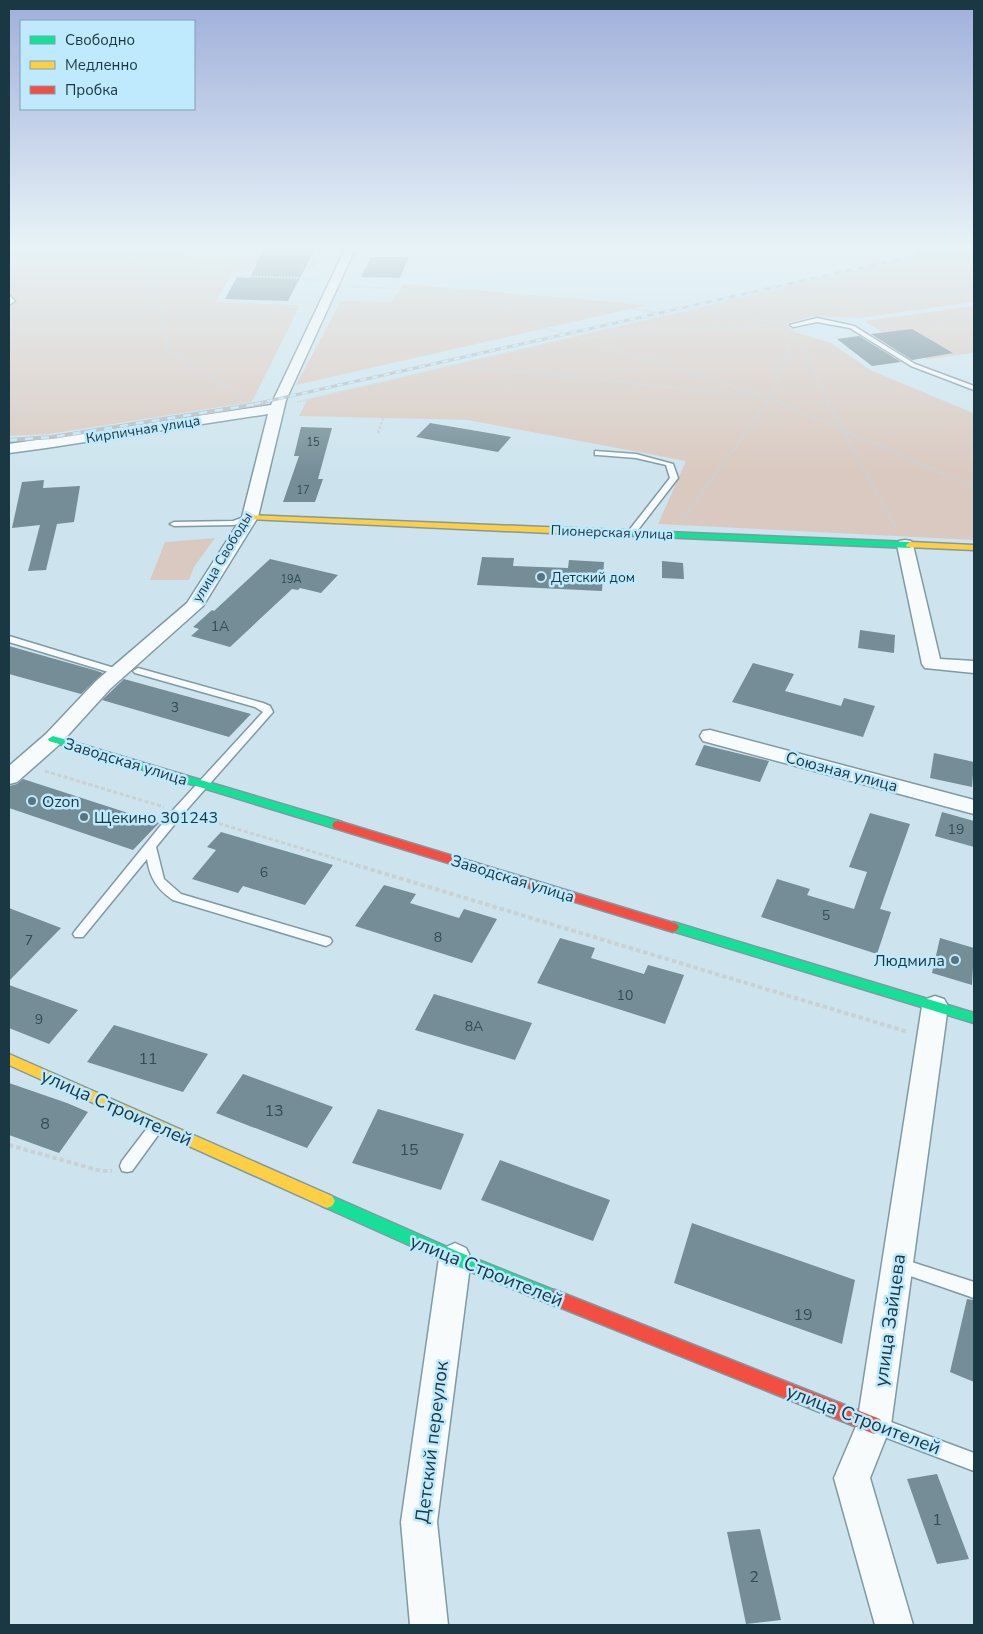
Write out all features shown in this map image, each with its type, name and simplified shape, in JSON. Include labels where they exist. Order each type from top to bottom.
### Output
[{"type":"street","name":"улица Свободы","points":[[9,777],[53,739],[118,672],[194,606],[250,518],[279,400],[316,323]]},
{"type":"street","name":"Кирпичная улица","points":[[9,448],[46,444],[277,408]]},
{"type":"street","name":"Пионерская улица","points":[[250,518],[974,548]]},
{"type":"street","points":[[905,545],[932,664],[974,667]]},
{"type":"street","name":"Союзная улица","points":[[710,736],[974,806]]},
{"type":"street","name":"Заводская улица","points":[[53,739],[974,1018]]},
{"type":"street","name":"улица Зайцева","points":[[894,1625],[852,1478],[874,1425],[935,1006]]},
{"type":"street","name":"улица Строителей","points":[[9,1059],[455,1258],[874,1425]]},
{"type":"street","name":"Детский переулок","points":[[429,1625],[419,1522],[455,1258]]},
{"type":"lane","points":[[792,325],[801,323]]},
{"type":"lane","points":[[833,323],[852,327],[913,365],[974,388]]},
{"type":"lane","points":[[598,453],[636,456],[669,464],[674,478],[631,533]]},
{"type":"lane","points":[[174,524],[234,523],[250,518]]},
{"type":"lane","points":[[9,639],[118,672]]},
{"type":"lane","points":[[79,934],[179,811],[268,712],[266,708],[138,671]]},
{"type":"lane","points":[[150,847],[156,874],[162,887],[177,897],[326,940]]},
{"type":"lane","points":[[127,1166],[158,1125]]},
{"type":"lane","points":[[897,1264],[974,1290]]},
{"type":"lane","name":"улица Строителей","points":[[874,1425],[974,1462]]},
{"type":"path","points":[[163,323],[168,350],[241,396],[249,398]]},
{"type":"path","points":[[536,323],[546,328],[770,398],[974,487]]},
{"type":"path","points":[[277,408],[633,323]]},
{"type":"path","points":[[575,337],[785,324],[780,323]]},
{"type":"path","points":[[672,534],[770,398],[795,332],[840,428],[905,545]]},
{"type":"path","points":[[454,365],[770,398]]},
{"type":"path","points":[[378,433],[383,418]]},
{"type":"path","points":[[23,764],[930,1039]]},
{"type":"path","points":[[9,1145],[101,1171],[112,1172],[127,1166]]},
{"type":"shaded area","points":[[9,323],[291,323],[252,402],[49,434],[9,436]]},
{"type":"shaded area","points":[[329,323],[567,323],[296,385]]},
{"type":"shaded area","points":[[634,323],[788,323],[785,324],[795,332],[831,343],[870,370],[973,413],[974,540],[658,524],[686,461],[468,420],[299,416],[307,400]]},
{"type":"shaded area","points":[[868,323],[974,323],[974,353],[927,359]]},
{"type":"shaded area","points":[[215,538],[194,567],[189,580],[150,580],[165,542]]},
{"type":"building","points":[[912,329],[953,353],[912,360],[871,334]]},
{"type":"building","points":[[859,336],[901,362],[872,366],[837,339]]},
{"type":"building","points":[[430,423],[511,437],[498,452],[416,437]]},
{"type":"building","points":[[301,427],[332,428],[318,479],[323,479],[315,502],[283,502],[299,456],[294,456]]},
{"type":"building","points":[[44,480],[43,488],[80,486],[74,522],[57,524],[46,570],[28,571],[40,525],[12,528],[22,482]]},
{"type":"building","name":"Детский дом","points":[[482,557],[514,558],[513,566],[568,568],[569,560],[604,562],[602,591],[477,585]]},
{"type":"building","points":[[270,559],[338,575],[321,593],[300,588],[298,590],[292,589],[230,647],[191,636],[199,629],[193,627],[212,610],[214,611]]},
{"type":"building","points":[[662,561],[683,563],[684,579],[662,578]]},
{"type":"building","points":[[860,630],[895,635],[894,653],[858,648]]},
{"type":"building","points":[[9,646],[103,673],[81,694],[9,674]]},
{"type":"building","points":[[753,663],[794,674],[785,691],[841,706],[844,698],[875,706],[863,737],[732,702]]},
{"type":"building","points":[[124,679],[251,714],[229,737],[102,700]]},
{"type":"building","points":[[704,745],[769,761],[760,782],[695,765]]},
{"type":"building","points":[[934,753],[974,762],[972,787],[930,778]]},
{"type":"building","points":[[23,779],[159,823],[133,850],[9,808],[9,786],[17,784]]},
{"type":"building","points":[[942,812],[974,821],[974,847],[935,836]]},
{"type":"building","points":[[870,813],[910,824],[880,909],[891,912],[877,954],[761,917],[777,879],[810,889],[807,895],[854,909],[867,872],[849,867]]},
{"type":"building","points":[[221,832],[333,865],[305,905],[243,886],[238,893],[192,879],[216,850],[207,847]]},
{"type":"building","points":[[384,885],[416,894],[410,903],[459,918],[464,909],[497,919],[472,963],[355,926]]},
{"type":"building","points":[[9,908],[61,928],[9,981]]},
{"type":"building","points":[[560,938],[595,948],[591,958],[644,974],[648,965],[684,975],[665,1024],[537,983]]},
{"type":"building","name":"Людмила","points":[[940,938],[974,948],[972,985],[932,973]]},
{"type":"building","points":[[9,985],[78,1010],[49,1044],[9,1028]]},
{"type":"building","points":[[434,994],[532,1023],[515,1060],[415,1030]]},
{"type":"building","points":[[114,1025],[208,1054],[183,1092],[87,1062]]},
{"type":"building","points":[[243,1074],[333,1107],[307,1148],[216,1113]]},
{"type":"building","points":[[9,1083],[88,1112],[59,1153],[9,1135]]},
{"type":"building","points":[[378,1109],[464,1134],[441,1190],[352,1163]]},
{"type":"building","points":[[500,1160],[610,1200],[593,1241],[481,1200]]},
{"type":"building","points":[[692,1223],[855,1280],[842,1344],[674,1283]]},
{"type":"building","points":[[967,1299],[974,1300],[974,1382],[950,1372]]},
{"type":"building","points":[[937,1474],[969,1559],[937,1564],[907,1479]]},
{"type":"building","points":[[760,1529],[781,1620],[746,1624],[727,1532]]},
{"type":"railway","points":[[255,404],[614,323]]},
{"type":"railway","points":[[9,440],[53,437],[263,403]]},
{"type":"traffic: fast","points":[[593,532],[910,545]]},
{"type":"traffic: fast","points":[[53,739],[338,825]]},
{"type":"traffic: fast","points":[[673,927],[974,1018]]},
{"type":"traffic: fast","points":[[327,1201],[455,1258],[555,1298]]},
{"type":"traffic: slow","points":[[250,517],[593,532]]},
{"type":"traffic: slow","points":[[910,545],[974,548]]},
{"type":"traffic: slow","points":[[9,1059],[327,1201]]},
{"type":"traffic: jam","points":[[338,825],[673,927]]},
{"type":"traffic: jam","points":[[555,1298],[874,1425]]},
{"type":"place","name":"Детский дом","points":[[541,577]]},
{"type":"place","name":"Ozon","points":[[32,801]]},
{"type":"place","name":"Щекино 301243","points":[[84,817]]},
{"type":"place","name":"Людмила","points":[[955,960]]}]
